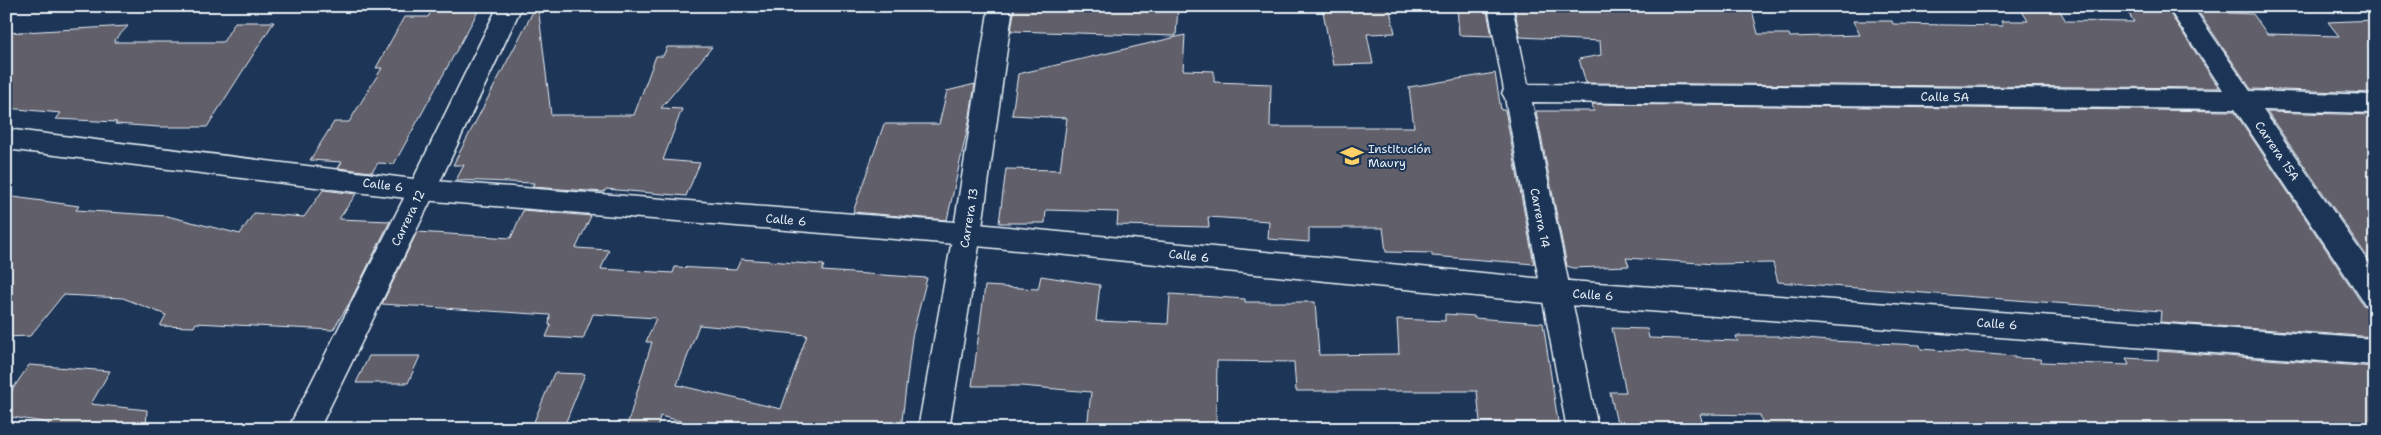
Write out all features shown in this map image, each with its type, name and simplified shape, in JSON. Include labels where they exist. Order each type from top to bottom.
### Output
[{"type":"street","name":"Carrera 12","points":[[303,429],[422,190],[510,6]]},
{"type":"street","name":"Carrera 13","points":[[933,429],[967,234],[1001,6]]},
{"type":"street","name":"Carrera 14","points":[[1500,6],[1515,93],[1583,429]]},
{"type":"street","name":"Carrera 15A","points":[[2179,6],[2375,296]]},
{"type":"street","name":"Calle 5A","points":[[1515,93],[2242,100],[2375,104]]},
{"type":"street","name":"Calle 6","points":[[6,139],[422,190],[967,234],[1555,292],[2375,352]]},
{"type":"building","points":[[434,6],[481,6],[394,164],[378,163],[372,172],[338,168],[342,162],[310,160],[334,122],[349,122],[382,68],[376,68],[404,17],[428,17]]},
{"type":"building","points":[[536,6],[538,6],[551,115],[634,115],[656,56],[663,56],[667,47],[712,47],[661,108],[682,109],[663,160],[700,163],[686,196],[606,189],[604,192],[532,187],[534,183],[456,180],[464,165],[453,165]]},
{"type":"building","points":[[1015,6],[1178,6],[1176,36],[1011,31]]},
{"type":"building","points":[[1322,6],[1389,6],[1395,33],[1367,34],[1373,64],[1333,65]]},
{"type":"building","points":[[1457,6],[1486,6],[1492,36],[1459,35]]},
{"type":"building","points":[[1514,6],[1639,6],[1640,9],[1751,6],[1758,34],[1789,34],[1790,37],[1860,35],[1853,21],[1892,21],[1893,24],[2003,26],[2001,21],[2028,21],[2019,6],[2057,6],[2066,21],[2134,22],[2124,6],[2165,6],[2219,88],[1586,83],[1579,59],[1601,55],[1600,41],[1520,37]]},
{"type":"building","points":[[2196,8],[2226,9],[2229,13],[2253,14],[2267,34],[2339,36],[2328,22],[2375,20],[2375,93],[2251,89]]},
{"type":"building","points":[[235,22],[274,22],[207,127],[159,127],[115,124],[117,122],[56,119],[61,113],[6,108],[6,33],[128,26],[113,42],[223,42]]},
{"type":"building","points":[[1185,35],[1183,70],[1214,71],[1214,82],[1271,84],[1270,127],[1414,127],[1409,87],[1495,73],[1501,110],[1505,110],[1534,264],[1432,256],[1432,253],[1386,252],[1383,228],[1309,228],[1309,242],[1268,239],[1269,221],[1208,217],[1209,227],[1117,225],[1118,212],[1046,210],[1045,223],[999,223],[1006,169],[1060,170],[1067,118],[1012,115],[1018,74]]},
{"type":"building","points":[[975,84],[969,122],[947,220],[853,212],[884,124],[939,124],[947,91]]},
{"type":"building","points":[[1592,104],[2234,111],[2363,305],[2375,310],[2375,337],[2160,322],[2161,311],[1778,282],[1773,263],[1715,264],[1626,258],[1629,266],[1573,268],[1567,266],[1536,111],[1594,111]]},
{"type":"building","points":[[2267,112],[2375,115],[2375,268]]},
{"type":"building","points":[[323,190],[356,194],[339,219],[390,221],[350,302],[333,330],[196,323],[194,327],[160,326],[166,315],[123,298],[63,295],[30,336],[6,337],[6,196],[79,206],[76,210],[167,216],[240,234],[254,213],[304,217]]},
{"type":"building","points":[[523,210],[591,216],[576,248],[609,250],[601,269],[673,273],[675,267],[736,270],[741,259],[824,265],[822,271],[927,278],[912,337],[901,429],[713,429],[660,416],[657,429],[626,429],[652,342],[646,342],[656,318],[593,314],[583,339],[546,337],[551,325],[549,325],[550,315],[382,304],[417,232],[511,238]],"holes":[[[699,325],[807,335],[781,409],[677,385]]]},
{"type":"building","points":[[1041,276],[1100,285],[1096,321],[1168,324],[1170,294],[1245,299],[1245,302],[1315,302],[1319,355],[1399,354],[1397,319],[1445,321],[1445,314],[1543,323],[1558,422],[1480,422],[1477,391],[1296,391],[1294,362],[1217,361],[1216,429],[1087,429],[1091,392],[1021,386],[972,386],[985,286],[1038,289]]},
{"type":"building","points":[[1612,328],[1647,329],[1649,338],[1738,341],[1736,336],[1779,336],[1829,341],[1920,345],[1921,349],[2014,356],[2014,358],[2040,359],[2041,362],[2129,365],[2126,358],[2158,360],[2158,351],[2375,367],[2375,429],[1764,429],[1760,415],[1700,414],[1704,428],[1618,428],[1610,392],[1626,392]]},
{"type":"building","points":[[369,356],[420,356],[408,383],[356,383]]},
{"type":"building","points":[[29,365],[110,371],[91,404],[147,410],[146,429],[45,429],[49,423],[6,416],[6,399]]},
{"type":"building","points":[[554,373],[585,374],[563,429],[531,429]]},
{"type":"place","name":"Institución Maury","points":[[1352,156]]}]
